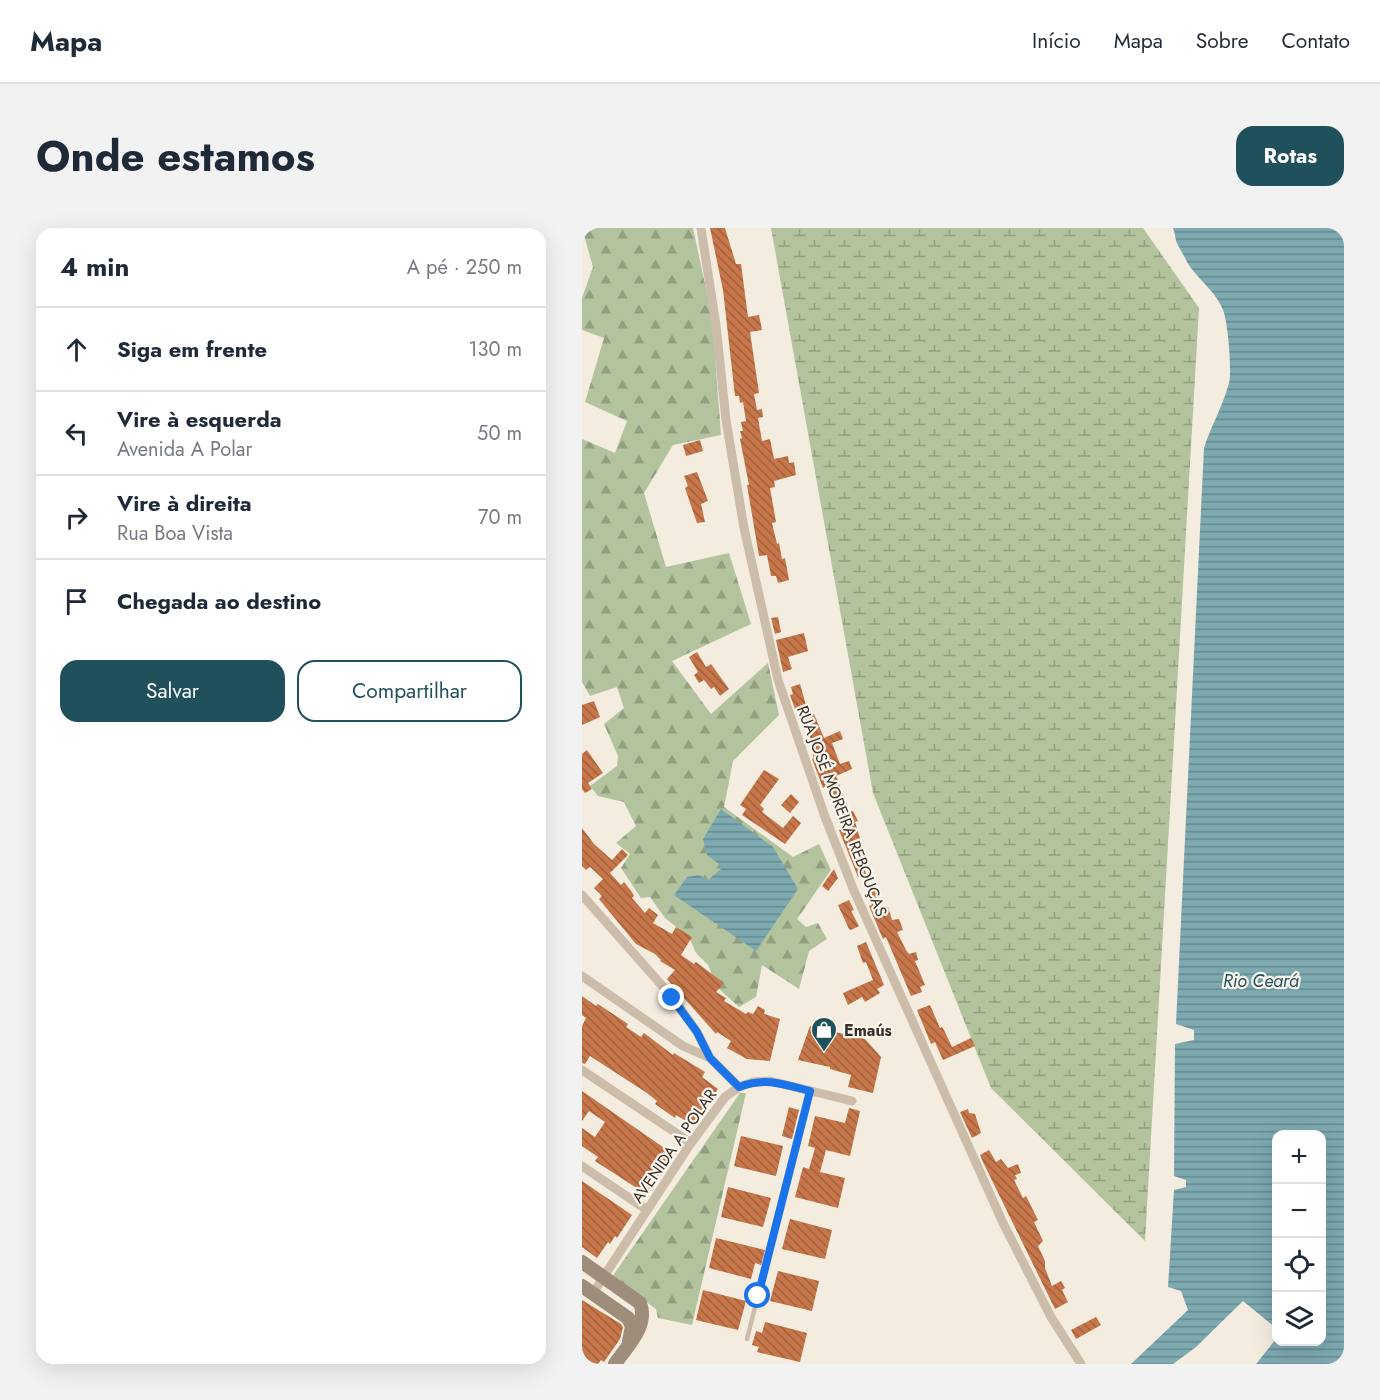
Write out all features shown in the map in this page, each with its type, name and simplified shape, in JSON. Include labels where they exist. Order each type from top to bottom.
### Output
[{"type":"main road","points":[[582,1262],[640,1303],[643,1311],[640,1327],[615,1364]]},
{"type":"main road","points":[[587,1289],[628,1318],[632,1326],[628,1346]]},
{"type":"street","name":"RUA JOSÉ MOREIRA REBOUÇAS","points":[[701,228],[716,325],[726,420],[744,528],[778,680],[824,814],[854,891],[1003,1223],[1051,1317],[1081,1364]]},
{"type":"street","points":[[582,895],[672,998],[697,1032],[710,1058],[739,1087]]},
{"type":"street","points":[[582,976],[683,1046],[710,1058]]},
{"type":"street","points":[[582,1070],[691,1143]]},
{"type":"street","name":"AVENIDA A POLAR","points":[[587,1289],[603,1277],[691,1143],[725,1097],[739,1087],[753,1082],[770,1081],[852,1101]]},
{"type":"street","points":[[582,1166],[647,1210]]},
{"type":"lane","points":[[747,1339],[810,1091]]},
{"type":"green space","points":[[582,228],[693,228],[712,317],[721,435],[673,445],[644,493],[666,567],[729,553],[751,624],[672,661],[711,714],[768,663],[779,715],[733,761],[724,807],[793,857],[819,844],[831,870],[797,919],[806,927],[818,923],[827,939],[809,951],[799,989],[762,965],[756,997],[739,1007],[718,988],[708,965],[696,953],[689,937],[665,918],[650,897],[641,898],[621,868],[630,854],[616,843],[636,826],[624,802],[598,796],[590,786],[617,766],[618,756],[604,724],[624,708],[617,687],[590,696],[582,682],[582,439],[615,453],[627,421],[585,402],[604,338],[582,330],[582,298],[593,267]]},
{"type":"green space","points":[[771,228],[1143,228],[1199,308],[1145,1241],[991,1088],[873,793]]},
{"type":"green space","points":[[740,1093],[746,1093],[692,1325],[658,1318],[656,1309],[612,1277]]},
{"type":"water","name":"Rio Ceará","points":[[1173,228],[1344,228],[1344,1364],[1256,1364],[1272,1344],[1272,1346],[1326,1346],[1326,1130],[1272,1130],[1272,1325],[1243,1301],[1196,1347],[1173,1364],[1131,1364],[1188,1310],[1181,1291],[1168,1287],[1174,1190],[1186,1187],[1186,1180],[1174,1176],[1175,1044],[1194,1040],[1194,1030],[1176,1024],[1204,448],[1224,400],[1230,377],[1228,335],[1223,310],[1216,297],[1187,262],[1176,241]]},
{"type":"water","points":[[721,809],[773,847],[798,889],[756,951],[674,895],[687,877],[699,875],[708,880],[721,869],[719,864],[707,855],[703,839]]},
{"type":"building","points":[[710,228],[725,228],[736,264],[741,264],[748,317],[759,315],[762,330],[750,332],[759,393],[754,394],[757,410],[762,409],[763,417],[758,418],[762,441],[770,439],[774,459],[788,456],[789,463],[794,462],[796,475],[774,481],[775,487],[770,488],[776,522],[772,523],[782,559],[785,558],[789,580],[778,583],[776,576],[771,576],[767,555],[759,556],[740,439],[742,438],[740,431],[743,431],[741,422],[746,421],[743,402],[740,403],[739,396],[735,396],[723,290]]},
{"type":"building","points":[[700,440],[703,451],[686,456],[683,445]]},
{"type":"building","points":[[697,472],[708,501],[701,504],[705,522],[697,523],[685,488],[688,486],[684,476]]},
{"type":"building","points":[[778,617],[781,632],[775,634],[771,618]]},
{"type":"building","points":[[804,633],[808,651],[788,657],[792,669],[783,672],[776,640]]},
{"type":"building","points":[[697,652],[706,667],[711,664],[729,689],[720,696],[714,687],[711,689],[704,680],[699,683],[694,675],[698,672],[689,657]]},
{"type":"building","points":[[800,684],[809,716],[814,714],[824,738],[840,731],[843,739],[832,743],[840,764],[849,761],[852,769],[836,776],[850,812],[853,811],[858,821],[855,822],[864,851],[860,852],[866,874],[858,877],[839,830],[842,829],[826,786],[823,788],[812,759],[814,758],[809,743],[812,742],[790,695],[793,694],[791,687]]},
{"type":"building","points":[[594,701],[600,717],[582,725],[582,705]]},
{"type":"building","points":[[587,750],[603,773],[588,783],[592,789],[585,793],[582,789],[582,754]]},
{"type":"building","points":[[764,770],[779,779],[760,805],[764,809],[762,812],[783,828],[793,816],[801,823],[785,844],[742,815],[746,809],[740,805]]},
{"type":"building","points":[[791,794],[799,802],[790,813],[781,805]]},
{"type":"building","points":[[582,828],[594,844],[612,860],[622,849],[628,855],[610,873],[621,885],[624,882],[634,896],[632,898],[645,913],[649,908],[658,915],[653,923],[672,934],[676,927],[692,937],[681,955],[694,964],[696,962],[724,983],[716,992],[726,998],[724,1001],[746,1014],[748,1012],[753,1014],[758,1006],[765,1010],[764,1014],[780,1019],[770,1061],[747,1059],[727,1048],[731,1041],[717,1032],[716,1034],[667,979],[675,970],[660,961],[655,954],[636,944],[599,899],[602,896],[594,888],[603,879],[590,867],[586,870],[582,866]]},
{"type":"building","points":[[834,869],[838,878],[828,891],[822,886]]},
{"type":"building","points":[[876,888],[882,907],[888,907],[892,920],[899,919],[903,930],[897,932],[906,950],[909,954],[916,952],[918,960],[915,961],[925,985],[920,987],[922,992],[911,996],[886,937],[883,939],[869,906],[872,905],[867,891]]},
{"type":"building","points":[[849,900],[854,910],[851,911],[859,926],[851,930],[838,905]]},
{"type":"building","points":[[866,942],[884,985],[877,989],[880,993],[865,1002],[862,997],[848,1005],[843,993],[873,980],[866,962],[863,963],[857,946]]},
{"type":"building","points":[[582,996],[628,1024],[626,1027],[641,1037],[644,1033],[673,1055],[674,1053],[705,1072],[702,1077],[718,1089],[693,1125],[676,1115],[675,1118],[655,1104],[657,1101],[647,1093],[590,1056],[585,1064],[582,1063],[582,1026],[586,1018],[582,1015]]},
{"type":"building","points":[[930,1005],[940,1028],[944,1030],[952,1047],[971,1038],[975,1046],[943,1060],[935,1042],[931,1044],[917,1010]]},
{"type":"building","points":[[810,1026],[865,1039],[881,1057],[873,1093],[848,1087],[851,1075],[830,1069],[830,1067],[798,1060]]},
{"type":"building","points":[[582,1091],[673,1154],[646,1194],[595,1161],[598,1157],[582,1146],[582,1128],[595,1137],[605,1122],[589,1111],[582,1121]]},
{"type":"building","points":[[789,1107],[799,1110],[792,1139],[782,1136]]},
{"type":"building","points":[[849,1108],[860,1111],[850,1156],[826,1150],[820,1172],[845,1178],[838,1208],[795,1197],[803,1167],[809,1169],[815,1148],[808,1146],[815,1116],[845,1123]]},
{"type":"building","points":[[968,1109],[969,1113],[975,1114],[981,1133],[972,1138],[960,1112]]},
{"type":"building","points":[[741,1136],[783,1146],[776,1176],[734,1166]]},
{"type":"building","points":[[989,1150],[996,1162],[1001,1159],[1008,1168],[1018,1164],[1021,1173],[1015,1175],[1017,1179],[1014,1180],[1023,1198],[1026,1196],[1038,1220],[1034,1222],[1043,1241],[1038,1246],[1045,1261],[1045,1268],[1052,1286],[1061,1281],[1065,1288],[1062,1290],[1068,1302],[1055,1309],[980,1155]]},
{"type":"building","points":[[582,1181],[632,1215],[617,1238],[615,1236],[610,1244],[608,1242],[597,1258],[582,1247]]},
{"type":"building","points":[[728,1187],[771,1198],[763,1227],[721,1217]]},
{"type":"building","points":[[790,1219],[832,1230],[825,1259],[782,1249]]},
{"type":"building","points":[[716,1238],[765,1250],[761,1265],[755,1263],[751,1279],[709,1268]]},
{"type":"building","points":[[778,1271],[819,1281],[812,1311],[770,1301]]},
{"type":"building","points":[[703,1290],[746,1301],[738,1330],[696,1320]]},
{"type":"building","points":[[582,1300],[623,1327],[620,1339],[604,1362],[601,1360],[598,1364],[582,1362]]},
{"type":"building","points":[[1096,1317],[1101,1325],[1076,1339],[1071,1330]]},
{"type":"building","points":[[765,1322],[807,1333],[800,1362],[757,1352],[759,1347],[752,1345],[756,1331],[762,1333]]},
{"type":"place","name":"Emaús","points":[[824,1053]]},
{"type":"route","points":[[672,998],[697,1032],[710,1058],[739,1087],[753,1082],[770,1081],[810,1091],[758,1296]]}]
